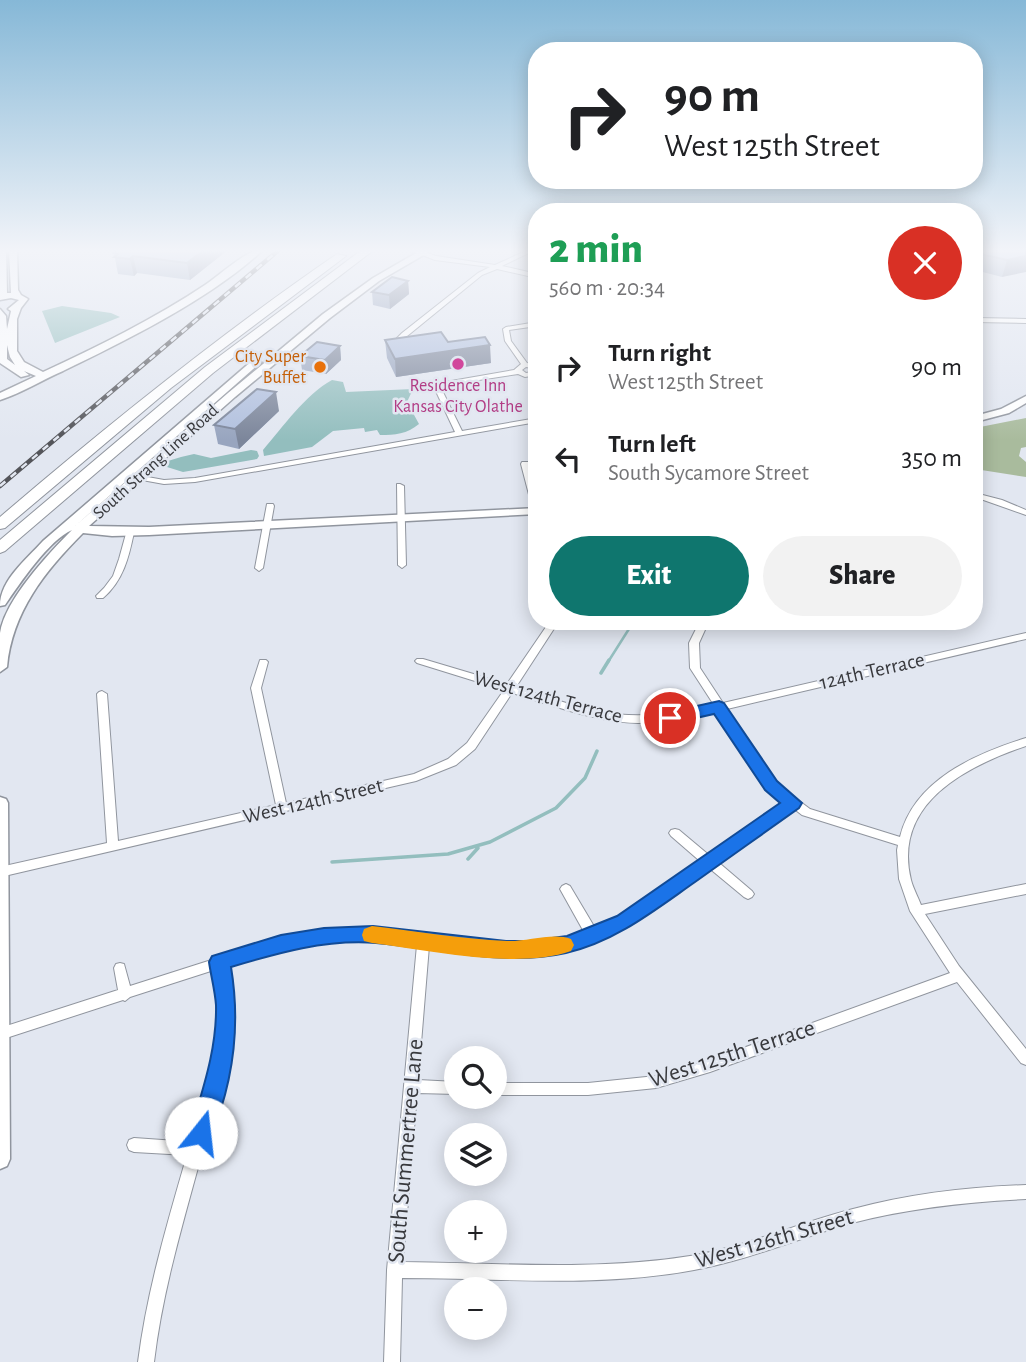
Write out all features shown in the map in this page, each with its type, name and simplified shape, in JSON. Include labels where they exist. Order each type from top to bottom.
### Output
[{"type":"highway","points":[[0,525],[148,402],[272,313]]},
{"type":"highway","points":[[0,548],[278,313]]},
{"type":"main road","points":[[0,313],[2,360],[35,377]]},
{"type":"main road","points":[[14,313],[12,352],[19,363],[35,377]]},
{"type":"main road","points":[[0,397],[157,313]]},
{"type":"main road","points":[[0,390],[35,377],[170,313]]},
{"type":"main road","name":"South Strang Line Road","points":[[0,602],[26,567],[66,526],[330,313]]},
{"type":"main road","points":[[983,417],[1005,411],[1026,399]]},
{"type":"main road","name":"South Strang Line Road","points":[[0,667],[9,628],[26,592],[48,562],[133,474]]},
{"type":"main road","points":[[66,526],[81,530],[130,532],[528,512]]},
{"type":"main road","points":[[0,803],[0,1159]]},
{"type":"street","points":[[390,348],[433,313]]},
{"type":"street","points":[[983,320],[1026,321]]},
{"type":"street","points":[[525,365],[508,341],[506,329],[528,325]]},
{"type":"street","points":[[517,372],[517,369],[528,366]]},
{"type":"street","points":[[459,433],[436,385],[517,372],[528,373]]},
{"type":"street","points":[[133,474],[171,481],[195,480],[528,422]]},
{"type":"street","points":[[525,464],[528,476]]},
{"type":"street","points":[[400,486],[402,565]]},
{"type":"street","points":[[983,497],[1026,513]]},
{"type":"street","points":[[259,568],[270,506]]},
{"type":"street","points":[[100,596],[109,590],[118,574],[130,532]]},
{"type":"street","name":"West 124th Street","points":[[0,872],[282,809],[416,777],[441,768],[471,746],[549,630]]},
{"type":"street","points":[[700,630],[694,643],[693,659],[701,681],[771,786],[793,803],[825,820],[904,843]]},
{"type":"street","name":"124th Terrace","points":[[719,707],[1026,636]]},
{"type":"street","name":"West 124th Terrace","points":[[420,661],[589,713],[626,720],[670,718],[719,707]]},
{"type":"street","points":[[263,662],[256,688],[282,809]]},
{"type":"street","points":[[102,694],[113,846]]},
{"type":"street","points":[[1026,742],[990,752],[959,768],[938,783],[919,805],[909,823],[904,843],[905,877],[916,911],[960,975],[1021,1045],[1026,1059]]},
{"type":"street","points":[[1,1034],[219,962],[281,944],[324,936],[373,934],[529,950],[568,944],[624,922],[793,803]]},
{"type":"street","points":[[675,833],[748,894]]},
{"type":"street","points":[[566,889],[592,935]]},
{"type":"street","points":[[916,911],[1026,889]]},
{"type":"street","name":"South Summertree Lane","points":[[392,1362],[395,1270],[424,940]]},
{"type":"street","points":[[146,1362],[159,1286],[225,1041],[226,1004],[219,962]]},
{"type":"street","points":[[120,968],[125,995]]},
{"type":"street","name":"West 125th Terrace","points":[[507,1089],[588,1089],[656,1082],[710,1066],[960,975]]},
{"type":"street","points":[[410,1086],[444,1087]]},
{"type":"street","points":[[134,1145],[196,1149]]},
{"type":"street","name":"West 126th Street","points":[[395,1270],[623,1271],[690,1263],[726,1256],[885,1208],[954,1196],[1026,1192]]},
{"type":"shaded area","points":[[43,313],[108,313],[120,317],[55,343]]},
{"type":"shaded area","points":[[332,380],[343,382],[346,392],[413,389],[407,402],[419,424],[405,432],[391,435],[380,435],[377,430],[365,432],[364,428],[333,431],[312,447],[264,456],[263,450],[295,412]]},
{"type":"shaded area","points":[[1026,418],[1026,447],[1021,448],[1019,456],[1026,462],[1026,477],[983,470],[983,426]]},
{"type":"shaded area","points":[[257,451],[257,459],[183,472],[161,468],[168,461],[194,454],[211,458]]},
{"type":"building","points":[[441,332],[448,342],[485,337],[490,345],[395,359],[385,340]]},
{"type":"building","points":[[317,342],[340,346],[325,360],[300,356]]},
{"type":"building","points":[[257,389],[276,392],[235,429],[214,425]]},
{"type":"waterway","points":[[608,662],[628,630]]},
{"type":"waterway","points":[[601,673],[609,660]]},
{"type":"waterway","points":[[332,862],[448,854],[490,842],[556,808],[585,778],[597,751]]},
{"type":"waterway","points":[[468,859],[478,848]]},
{"type":"railway","points":[[0,486],[205,313]]},
{"type":"slow traffic","points":[[372,935],[506,950],[564,945]]},
{"type":"place","name":"Residence Inn Kansas City Olathe","points":[[458,364]]},
{"type":"place","name":"City Super Buffet","points":[[320,367]]},
{"type":"route","points":[[201,1133],[225,1041],[226,1004],[219,962],[281,944],[324,936],[373,934],[506,950],[529,950],[568,944],[624,922],[793,803],[771,786],[719,707],[670,718]]}]
